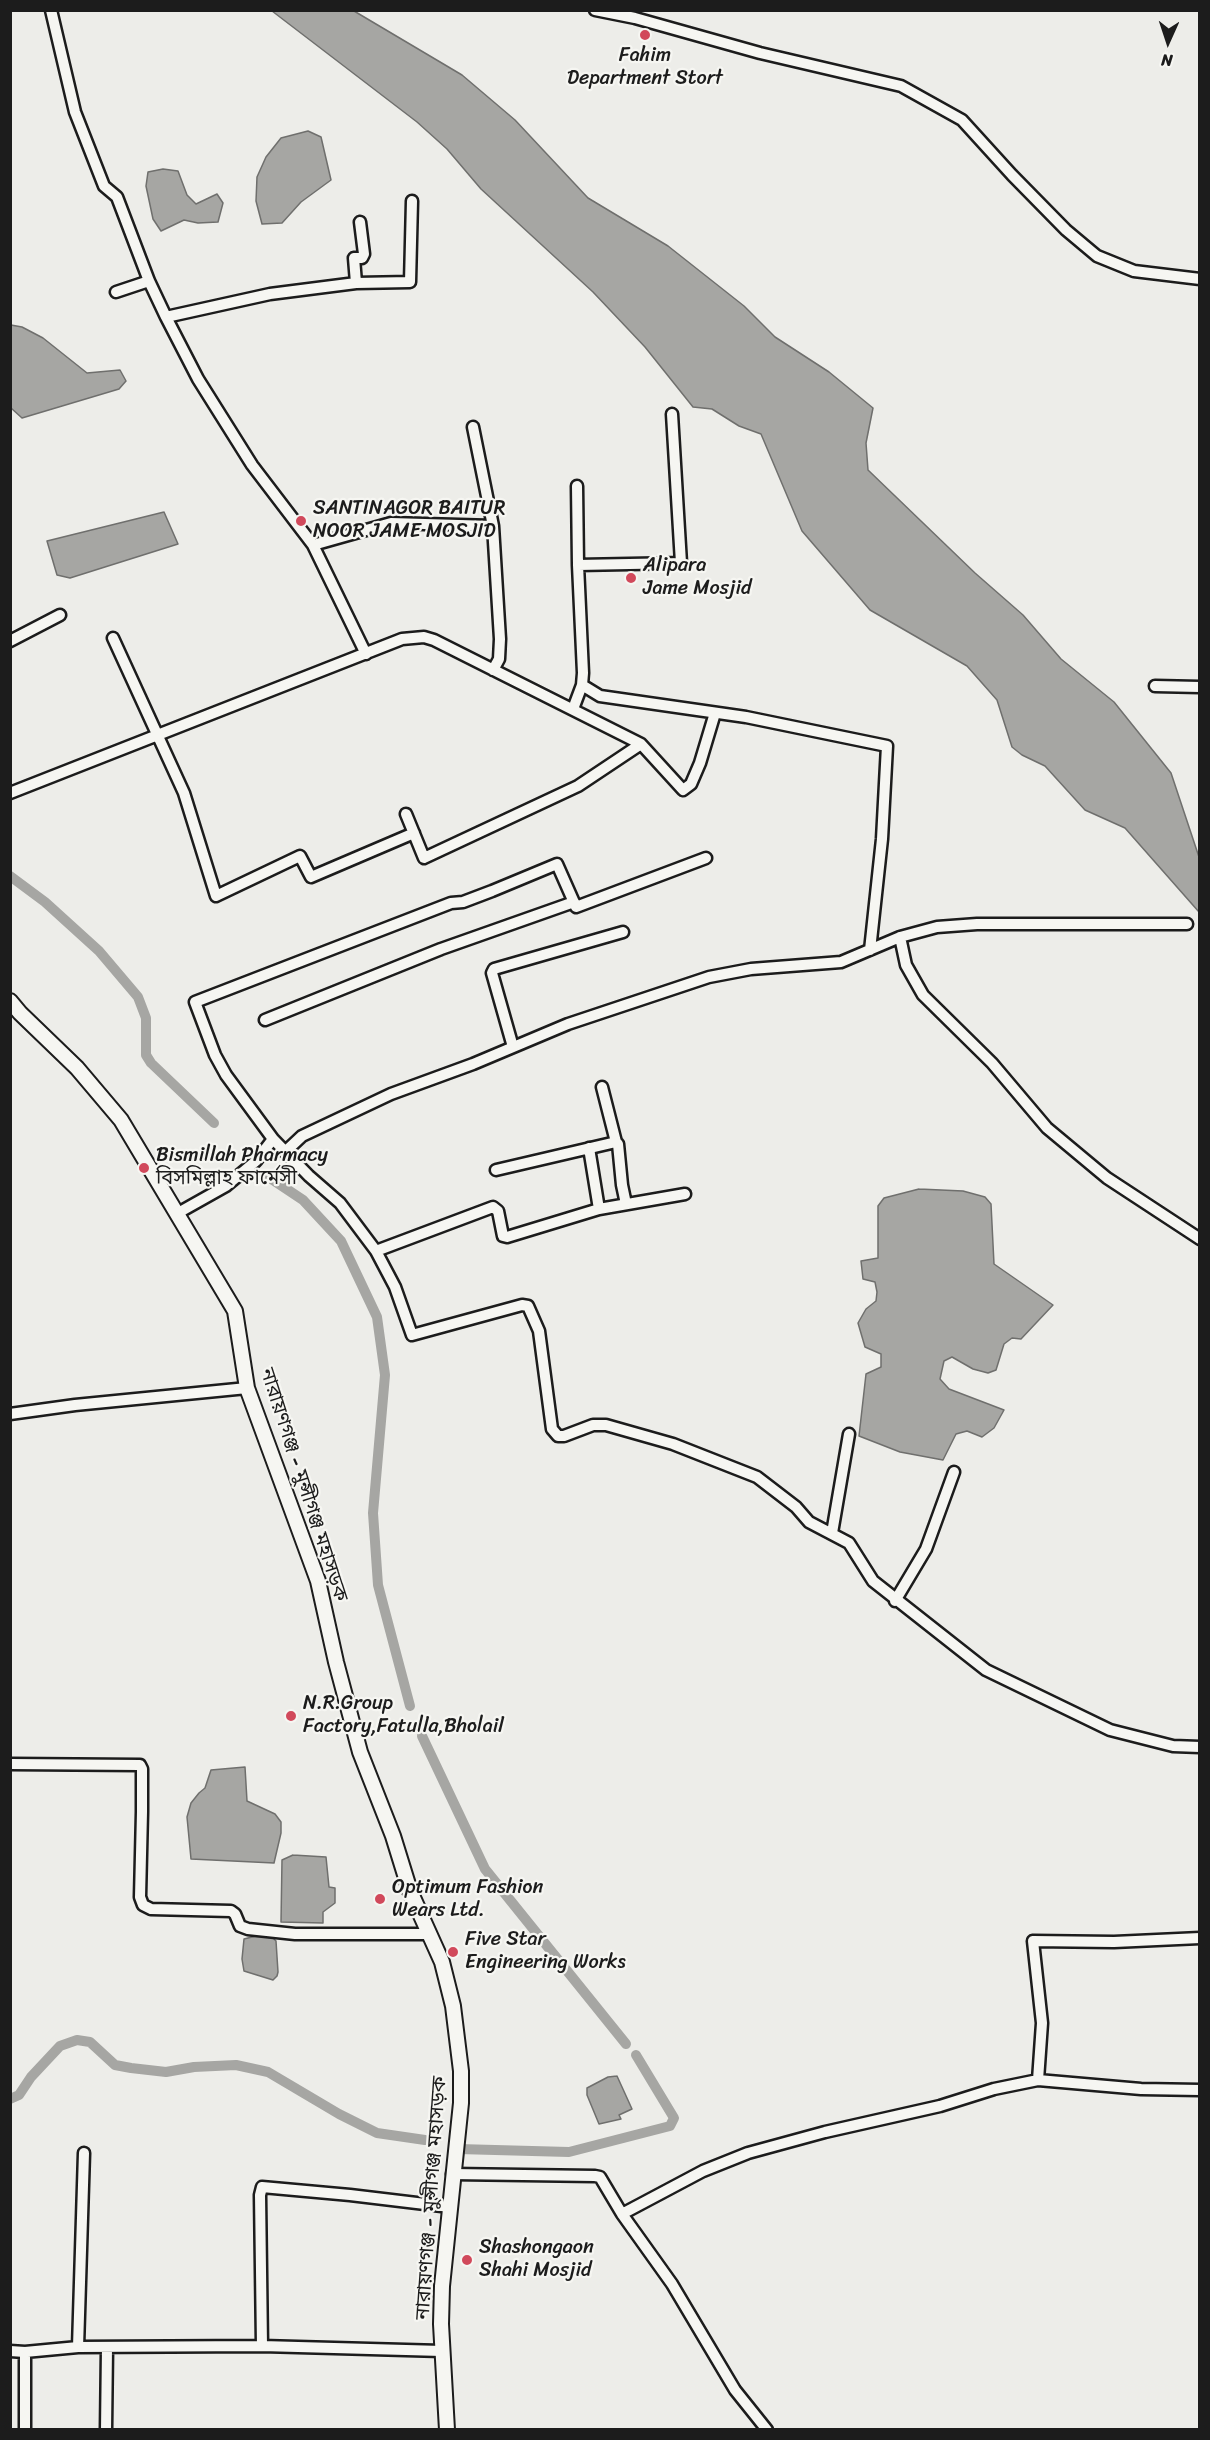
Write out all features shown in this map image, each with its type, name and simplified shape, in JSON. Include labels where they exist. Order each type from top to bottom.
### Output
[{"type":"main road","name":"নারায়ণগঞ্জ - মুন্সীগঞ্জ মহাসড়ক","points":[[10,1001],[77,1068],[121,1120],[235,1311],[247,1388],[318,1581],[336,1662],[360,1752],[393,1836],[410,1891],[442,1962],[453,2006],[461,2071],[461,2103],[442,2286],[442,2351],[447,2430]]},
{"type":"street","points":[[51,10],[75,112],[104,186],[117,197],[149,281],[166,316],[198,379],[252,465],[313,545],[366,654]]},
{"type":"street","points":[[595,10],[635,18],[760,53],[901,86],[962,120],[1058,223],[1097,256],[1134,271],[1199,276]]},
{"type":"street","points":[[166,316],[270,294],[356,283],[410,282],[412,201]]},
{"type":"street","points":[[356,283],[353,259],[354,256],[362,258],[364,254],[360,222]]},
{"type":"street","points":[[116,292],[149,281]]},
{"type":"street","points":[[578,565],[681,563],[672,414]]},
{"type":"street","points":[[473,427],[493,526],[500,639],[499,659],[494,670]]},
{"type":"street","points":[[573,708],[582,685],[583,674],[577,486]]},
{"type":"street","points":[[313,545],[391,523],[493,526]]},
{"type":"street","points":[[10,641],[60,615]]},
{"type":"street","points":[[10,793],[402,639],[424,637],[573,708],[640,744],[683,790],[691,784],[700,763],[715,713]]},
{"type":"street","points":[[113,638],[184,793],[216,896],[300,856],[312,877],[414,833]]},
{"type":"street","points":[[582,685],[600,696],[746,717],[887,746],[882,839],[870,950]]},
{"type":"street","points":[[1155,686],[1200,687]]},
{"type":"street","points":[[406,814],[424,858],[578,786],[640,744]]},
{"type":"street","points":[[706,858],[576,907],[557,864],[482,895],[451,903],[195,1002],[215,1055],[226,1075],[273,1139],[340,1203],[376,1251],[395,1287],[412,1335],[522,1305],[528,1306],[539,1331],[552,1429],[558,1436],[593,1425],[606,1425],[673,1444],[758,1477],[796,1507],[809,1522],[849,1543],[873,1581],[986,1670],[1110,1730],[1173,1746],[1200,1747]]},
{"type":"street","points":[[265,1020],[441,949],[574,902]]},
{"type":"street","points":[[285,1152],[302,1136],[391,1094],[567,1024],[709,977],[751,969],[841,962],[900,937],[937,927],[977,924],[1187,924]]},
{"type":"street","points":[[513,1047],[492,973],[494,969],[623,932]]},
{"type":"street","points":[[900,937],[906,965],[923,995],[992,1064],[1047,1128],[1107,1178],[1200,1239]]},
{"type":"street","points":[[602,1087],[618,1144],[626,1204]]},
{"type":"street","points":[[178,1213],[226,1186],[256,1161],[273,1139]]},
{"type":"street","points":[[496,1170],[616,1142]]},
{"type":"street","points":[[589,1148],[599,1209]]},
{"type":"street","points":[[376,1251],[493,1208],[498,1211],[501,1232],[505,1237],[599,1209],[685,1194]]},
{"type":"street","points":[[10,1414],[75,1405],[247,1388]]},
{"type":"street","points":[[831,1533],[849,1434]]},
{"type":"street","points":[[895,1600],[926,1549],[954,1472]]},
{"type":"street","points":[[10,1764],[140,1765],[142,1769],[140,1897],[143,1905],[151,1909],[231,1911],[235,1914],[240,1926],[248,1929],[295,1934],[430,1934]]},
{"type":"street","points":[[1038,2080],[1042,2024],[1033,1941],[1126,1942],[1200,1938]]},
{"type":"street","points":[[622,2214],[703,2171],[748,2153],[825,2132],[939,2106],[994,2089],[1038,2080],[1141,2089],[1200,2090]]},
{"type":"street","points":[[78,2347],[84,2153]]},
{"type":"street","points":[[452,2174],[600,2177],[622,2214],[672,2284],[735,2390],[767,2430]]},
{"type":"street","points":[[262,2346],[260,2207],[262,2187],[450,2207]]},
{"type":"street","points":[[10,2351],[25,2352],[78,2347],[262,2346],[442,2351]]},
{"type":"street","points":[[106,2430],[107,2348]]},
{"type":"street","points":[[25,2352],[25,2430]]},
{"type":"shaded area","points":[[272,11],[354,11],[462,75],[515,120],[588,198],[668,246],[744,306],[775,337],[829,372],[873,408],[866,443],[868,470],[975,573],[1023,615],[1061,659],[1114,702],[1171,773],[1199,857],[1199,912],[1125,828],[1085,810],[1045,766],[1022,755],[1012,747],[997,700],[967,666],[870,610],[802,531],[761,434],[739,426],[712,409],[693,407],[645,347],[593,292],[481,189],[447,149],[417,122]]},
{"type":"shaded area","points":[[308,131],[321,137],[331,180],[301,202],[282,223],[262,224],[256,201],[257,177],[266,157],[281,138]]},
{"type":"shaded area","points":[[163,169],[178,171],[187,195],[196,204],[217,194],[223,203],[218,222],[198,223],[184,220],[161,231],[153,219],[146,186],[148,172]]},
{"type":"shaded area","points":[[11,325],[22,327],[43,338],[87,373],[120,370],[126,381],[119,389],[22,418],[11,408]]},
{"type":"shaded area","points":[[164,512],[178,544],[70,578],[57,575],[47,541]]},
{"type":"shaded area","points":[[919,1189],[963,1191],[985,1197],[991,1204],[994,1264],[1053,1305],[1021,1339],[1012,1338],[1004,1344],[996,1370],[988,1373],[973,1369],[952,1357],[944,1361],[940,1379],[949,1389],[1004,1410],[994,1428],[982,1437],[967,1431],[956,1434],[943,1460],[900,1452],[859,1436],[866,1374],[881,1367],[881,1354],[865,1347],[858,1323],[866,1309],[876,1301],[877,1292],[875,1282],[863,1279],[861,1261],[878,1258],[878,1206],[884,1198]]},
{"type":"shaded area","points":[[245,1767],[247,1801],[275,1814],[281,1822],[281,1833],[274,1863],[191,1859],[187,1817],[191,1803],[205,1788],[211,1770]]},
{"type":"shaded area","points":[[293,1855],[326,1857],[329,1887],[335,1888],[335,1903],[323,1912],[323,1923],[281,1922],[282,1860]]},
{"type":"shaded area","points":[[256,1936],[272,1937],[276,1941],[278,1972],[273,1980],[244,1971],[242,1959],[244,1939]]},
{"type":"shaded area","points":[[617,2076],[632,2109],[619,2115],[621,2119],[599,2124],[587,2095],[587,2088],[608,2077]]},
{"type":"waterway","points":[[10,876],[45,902],[99,951],[138,997],[146,1018],[146,1055],[151,1063],[214,1123]]},
{"type":"waterway","points":[[264,1174],[303,1200],[341,1241],[377,1317],[385,1375],[373,1513],[378,1585],[410,1706]]},
{"type":"waterway","points":[[422,1736],[485,1869],[626,2044]]},
{"type":"waterway","points":[[10,2099],[19,2095],[31,2077],[60,2046],[77,2040],[90,2042],[115,2065],[131,2068],[166,2072],[194,2067],[236,2065],[268,2072],[339,2114],[377,2133],[425,2140]]},
{"type":"waterway","points":[[458,2149],[569,2152],[670,2126],[674,2118],[636,2055]]},
{"type":"place","name":"Fahim Department Stort","points":[[645,35]]},
{"type":"place","name":"SANTINAGOR BAITUR NOOR JAME MOSJID","points":[[301,521]]},
{"type":"place","name":"Alipara Jame Mosjid","points":[[631,578]]},
{"type":"place","name":"Bismillah Pharmacy বিসমিল্লাহ ফার্মেসী","points":[[144,1168]]},
{"type":"place","name":"N.R.Group Factory,Fatulla,Bholail","points":[[291,1716]]},
{"type":"place","name":"Optimum Fashion Wears Ltd.","points":[[380,1899]]},
{"type":"place","name":"Five Star Engineering Works","points":[[453,1952]]},
{"type":"place","name":"Shashongaon Shahi Mosjid","points":[[467,2260]]}]
